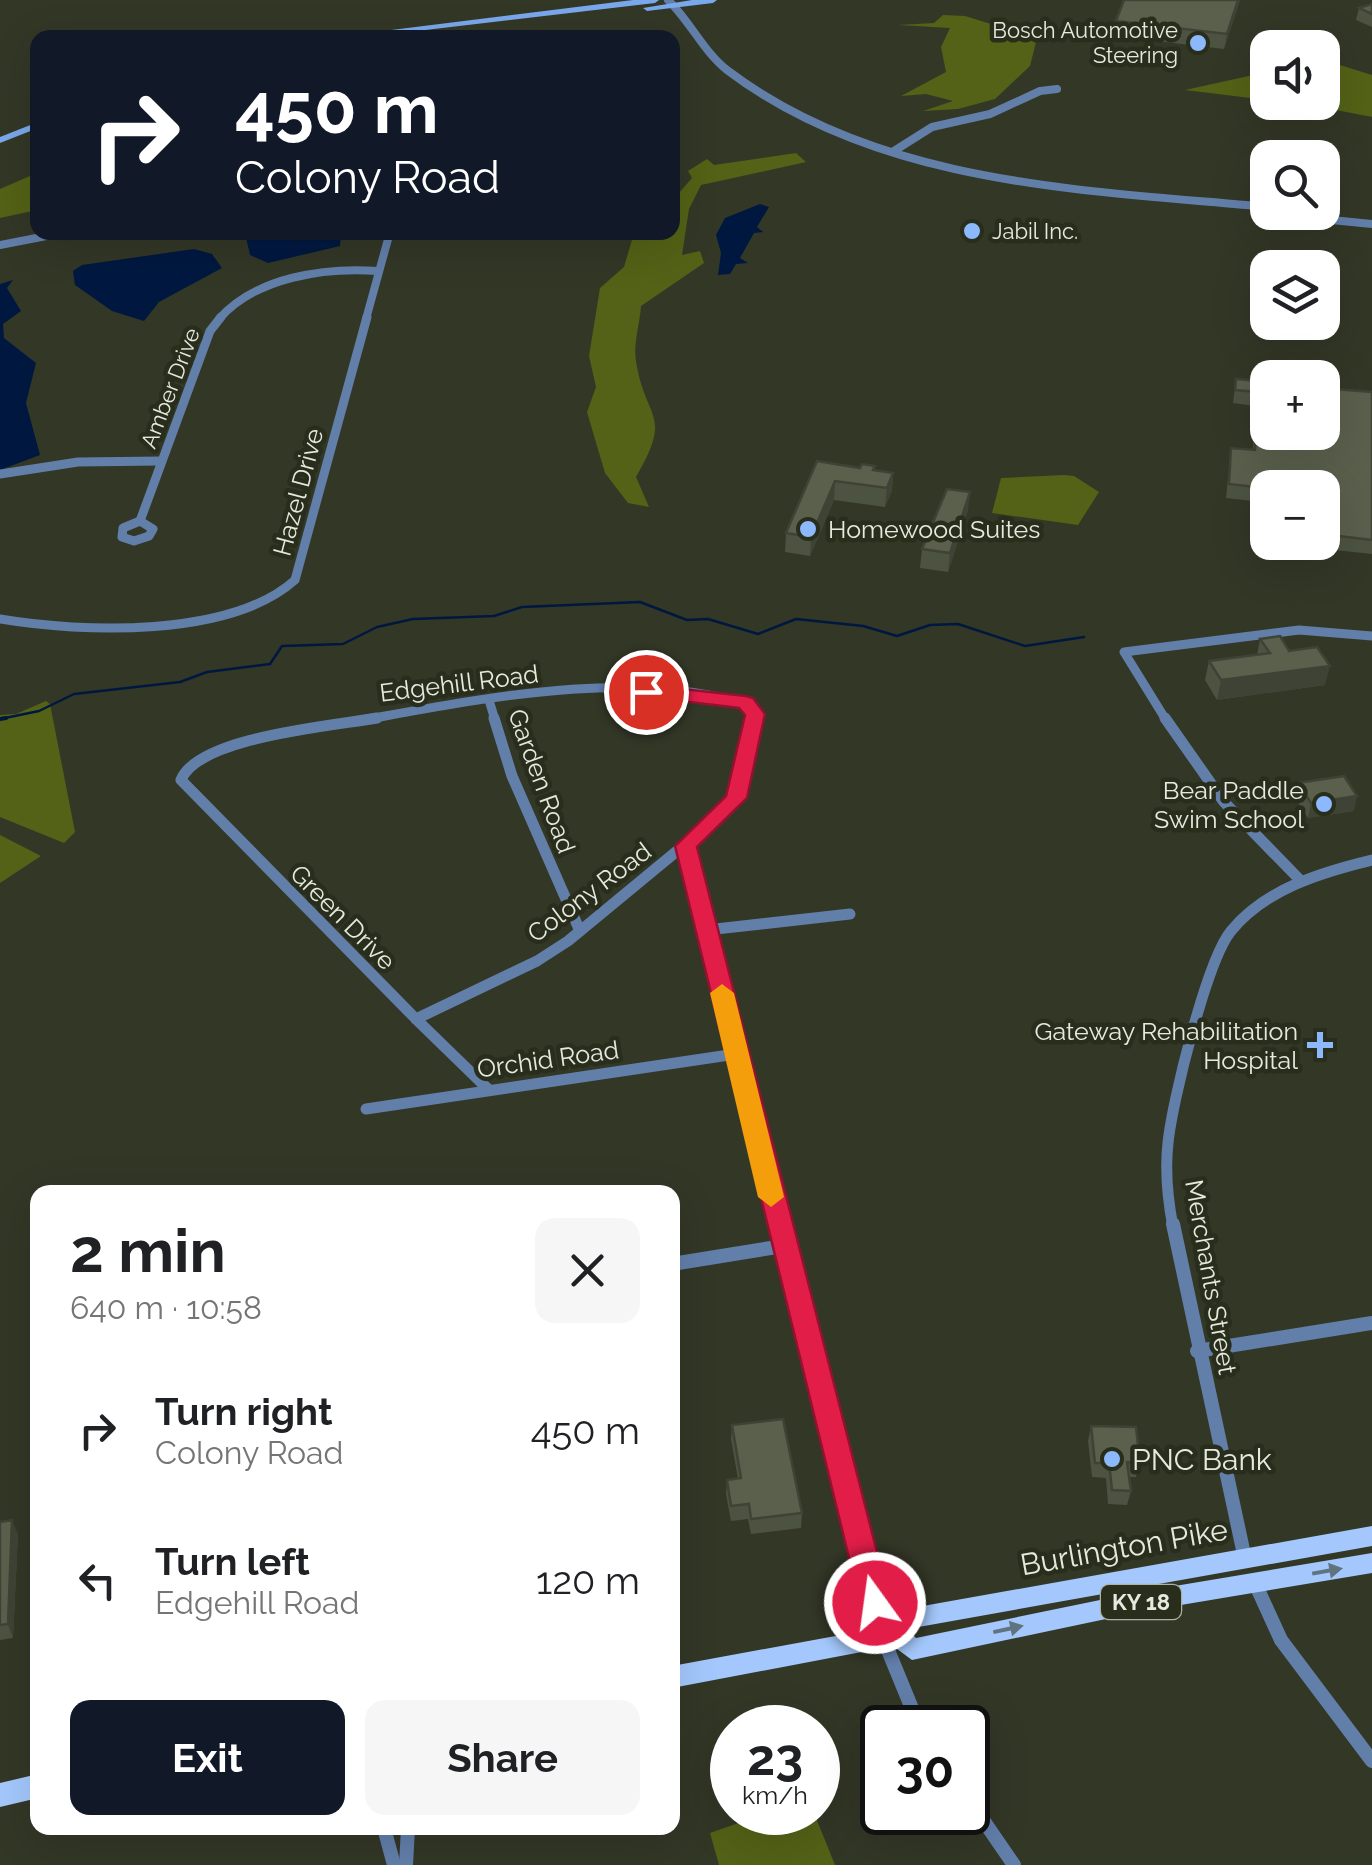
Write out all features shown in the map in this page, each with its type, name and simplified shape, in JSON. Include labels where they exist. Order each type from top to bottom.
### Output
[{"type":"main road","points":[[598,7],[615,0]]},
{"type":"main road","points":[[400,30],[655,0]]},
{"type":"main road","points":[[454,30],[713,0]]},
{"type":"main road","points":[[0,130],[30,118]]},
{"type":"main road","points":[[0,140],[30,128]]},
{"type":"main road","name":"Burlington Pike","points":[[680,1675],[890,1636],[906,1619],[1372,1536]]},
{"type":"main road","name":"Burlington Pike","points":[[890,1636],[912,1649],[1372,1563]]},
{"type":"main road","points":[[0,1784],[30,1786]]},
{"type":"main road","points":[[0,1795],[30,1788]]},
{"type":"street","points":[[672,3],[718,62],[750,87],[826,126],[894,150],[994,176],[1094,191],[1250,205]]},
{"type":"street","points":[[894,150],[932,127],[998,112],[1040,91],[1057,89]]},
{"type":"street","points":[[1094,191],[1104,196],[1372,222]]},
{"type":"street","points":[[1340,216],[1372,222]]},
{"type":"street","points":[[0,244],[30,239]]},
{"type":"street","name":"Hazel Drive","points":[[0,619],[69,630],[124,628],[260,607],[286,594],[295,580],[388,240]]},
{"type":"street","name":"Amber Drive","points":[[140,521],[210,332],[226,309],[252,294],[314,273],[378,271]]},
{"type":"street","points":[[0,474],[78,462],[161,460]]},
{"type":"street","points":[[1302,881],[1236,822],[1208,789],[1124,652],[1299,630],[1372,636]]},
{"type":"street","name":"Edgehill Road","points":[[186,767],[204,756],[294,733],[382,714],[490,700],[618,691],[710,695],[746,702]]},
{"type":"street","name":"Garden Road","points":[[490,700],[512,776],[580,931]]},
{"type":"street","name":"Colony Road","points":[[416,1019],[537,961],[686,846],[736,798],[755,714],[746,702]]},
{"type":"street","name":"Green Drive","points":[[186,767],[181,780],[208,809],[344,952],[489,1090]]},
{"type":"street","points":[[686,846],[783,1246],[908,1705]]},
{"type":"street","name":"Merchants Street","points":[[1245,1559],[1197,1351],[1166,1174],[1176,1106],[1218,949],[1242,917],[1302,881],[1372,860]]},
{"type":"street","points":[[708,930],[850,914]]},
{"type":"street","name":"Orchid Road","points":[[366,1109],[736,1054]]},
{"type":"street","points":[[680,1263],[783,1246]]},
{"type":"street","points":[[1197,1351],[1372,1323]]},
{"type":"street","points":[[1255,1583],[1281,1640],[1372,1761]]},
{"type":"street","points":[[990,1830],[1014,1865]]},
{"type":"street","points":[[386,1835],[394,1865]]},
{"type":"street","points":[[406,1865],[408,1835]]},
{"type":"green space","points":[[943,15],[965,16],[1037,38],[1030,66],[995,99],[958,109],[923,111],[953,101],[926,94],[901,96],[946,72],[941,47],[950,28],[898,25],[934,23]]},
{"type":"green space","points":[[1340,65],[1372,75],[1372,117],[1340,111]]},
{"type":"green space","points":[[1250,76],[1250,98],[1185,90]]},
{"type":"green space","points":[[796,153],[806,162],[701,185],[689,209],[682,255],[700,251],[704,263],[641,306],[636,361],[655,428],[636,477],[649,507],[628,503],[605,473],[587,412],[596,387],[589,356],[600,288],[624,267],[632,240],[680,240],[680,192],[692,178],[688,171],[707,159],[714,165]]},
{"type":"green space","points":[[30,176],[30,212],[0,218],[0,189]]},
{"type":"green space","points":[[1074,476],[1099,492],[1078,525],[992,513],[1001,478]]},
{"type":"green space","points":[[46,701],[50,704],[75,832],[64,843],[0,817],[0,715],[16,714]]},
{"type":"green space","points":[[0,835],[41,856],[0,883]]},
{"type":"green space","points":[[711,1835],[823,1835],[835,1865],[719,1865]]},
{"type":"water","points":[[760,204],[769,207],[757,227],[763,232],[754,233],[740,258],[748,263],[736,264],[730,274],[718,275],[721,253],[716,235],[725,218]]},
{"type":"water","points":[[247,240],[340,240],[340,246],[268,263],[250,255]]},
{"type":"water","points":[[194,249],[212,254],[222,268],[159,302],[144,321],[112,311],[75,285],[73,271],[82,265]]},
{"type":"water","points":[[13,280],[7,288],[21,311],[3,324],[4,338],[36,363],[26,403],[40,455],[0,470],[0,284]]},
{"type":"building","points":[[1124,0],[1238,0],[1227,34],[1116,21]]},
{"type":"building","points":[[1372,4],[1372,14],[1359,8]]},
{"type":"building","points":[[1236,379],[1250,380],[1250,391],[1235,390]]},
{"type":"building","points":[[1340,389],[1372,392],[1372,540],[1340,536],[1340,470],[1250,470],[1250,486],[1229,484],[1231,448],[1340,450]]},
{"type":"building","points":[[817,461],[860,468],[862,464],[875,466],[873,470],[893,473],[887,488],[835,481],[811,537],[786,533]]},
{"type":"building","points":[[947,489],[970,492],[950,553],[922,549]]},
{"type":"building","points":[[1280,636],[1289,651],[1317,647],[1330,666],[1221,680],[1209,661],[1270,653],[1260,639]]},
{"type":"building","points":[[1344,776],[1357,796],[1311,803],[1298,783]]},
{"type":"building","points":[[783,1419],[802,1513],[751,1519],[749,1504],[731,1506],[727,1480],[741,1478],[732,1425]]},
{"type":"building","points":[[1091,1426],[1136,1427],[1140,1463],[1127,1462],[1131,1491],[1112,1490],[1109,1463],[1095,1463]]},
{"type":"building","points":[[12,1520],[8,1624],[0,1625],[0,1522]]},
{"type":"waterway","points":[[6,718],[0,719],[39,711],[74,694],[180,682],[207,672],[270,664],[282,646],[343,644],[377,627],[413,619],[494,616],[522,607],[640,602],[687,620],[708,619],[758,634],[796,619],[863,626],[897,636],[930,625],[958,624],[1025,646],[1084,637]]},
{"type":"slow traffic","points":[[722,993],[771,1197]]},
{"type":"place","name":"Bosch Automotive Steering","points":[[1198,43]]},
{"type":"place","name":"Jabil Inc.","points":[[972,231]]},
{"type":"place","name":"Homewood Suites","points":[[808,529]]},
{"type":"place","name":"Bear Paddle Swim School","points":[[1324,804]]},
{"type":"place","name":"Gateway Rehabilitation Hospital","points":[[1320,1045]]},
{"type":"place","name":"PNC Bank","points":[[1112,1459]]},
{"type":"route","points":[[646,692],[710,695],[746,702],[755,714],[736,798],[686,846],[688,862],[875,1603]]}]
